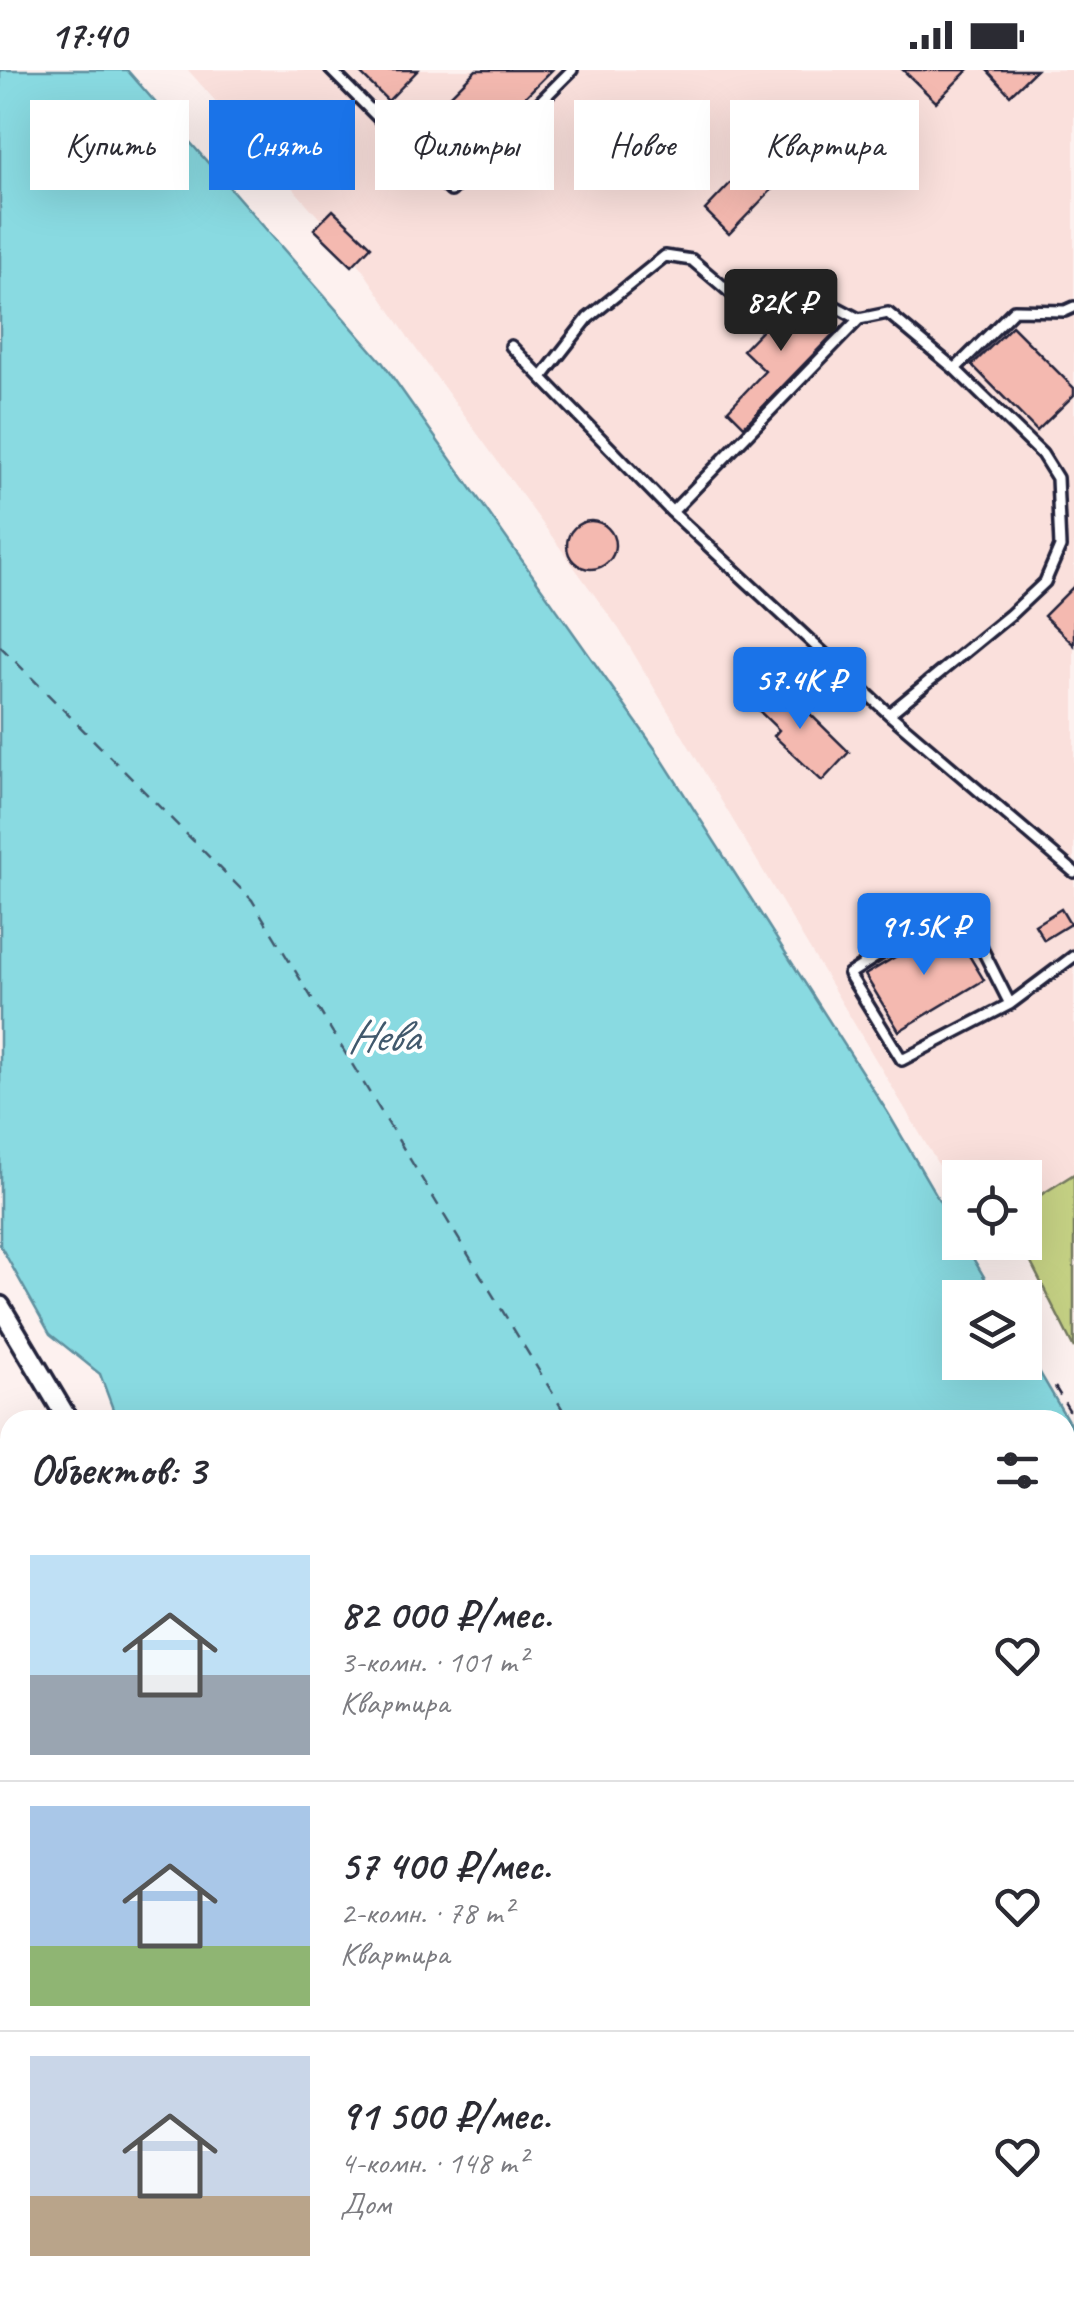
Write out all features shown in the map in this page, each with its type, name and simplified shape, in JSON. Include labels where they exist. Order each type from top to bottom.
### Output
[{"type":"street","points":[[0,1306],[62,1410]]},
{"type":"lane","points":[[331,70],[451,191],[572,70]]},
{"type":"lane","points":[[542,377],[588,318],[665,256],[692,260],[752,310],[789,282],[859,319]]},
{"type":"lane","points":[[955,369],[1014,310],[1065,311],[1074,307]]},
{"type":"lane","points":[[672,512],[859,319],[888,313],[955,369],[1042,454],[1057,478],[1060,547],[1045,582],[1010,616],[889,714]]},
{"type":"lane","points":[[511,346],[672,512],[889,714],[1074,872]]},
{"type":"lane","points":[[1010,1004],[967,919],[951,908],[849,974],[902,1060],[1010,1004],[1074,956]]},
{"type":"path","points":[[1055,1387],[1068,1408],[1074,1404]]},
{"type":"shaded area","points":[[188,70],[1074,70],[1074,1174],[1042,1194],[1042,1160],[942,1160],[942,1171],[619,629],[354,257],[295,190],[355,190],[355,100],[215,100]]},
{"type":"green space","points":[[1074,1174],[1074,1348],[1030,1260],[1042,1260],[1042,1194]]},
{"type":"water","name":"Нева","points":[[0,70],[127,70],[153,100],[30,100],[30,190],[189,190],[189,141],[209,164],[209,190],[232,190],[382,362],[656,750],[888,1113],[942,1205],[942,1260],[974,1260],[986,1280],[942,1280],[942,1380],[1042,1380],[1042,1376],[1062,1410],[113,1410],[100,1374],[50,1334],[0,1245]]},
{"type":"building","points":[[357,70],[418,70],[389,100]]},
{"type":"building","points":[[476,70],[552,70],[522,100],[446,100]]},
{"type":"building","points":[[903,70],[968,70],[936,102]]},
{"type":"building","points":[[987,70],[1036,70],[1010,95]]},
{"type":"building","points":[[730,184],[730,190],[771,190],[729,234],[705,210]]},
{"type":"building","points":[[333,210],[371,246],[352,266],[314,229]]},
{"type":"building","points":[[796,295],[835,332],[744,426],[728,410],[765,371],[743,350]]},
{"type":"building","points":[[1012,326],[1074,388],[1074,395],[1037,431],[972,365]]},
{"type":"building","points":[[591,521],[608,528],[615,545],[608,562],[591,569],[574,562],[567,545],[574,528]]},
{"type":"building","points":[[1074,586],[1074,645],[1044,616]]},
{"type":"building","points":[[767,681],[798,710],[802,706],[849,752],[822,781],[774,736],[779,730],[749,701]]},
{"type":"building","points":[[1061,909],[1070,924],[1044,940],[1035,925]]},
{"type":"building","points":[[950,924],[984,980],[899,1031],[865,975]]},
{"type":"ferry route","points":[[0,646],[252,900],[563,1410]]}]
